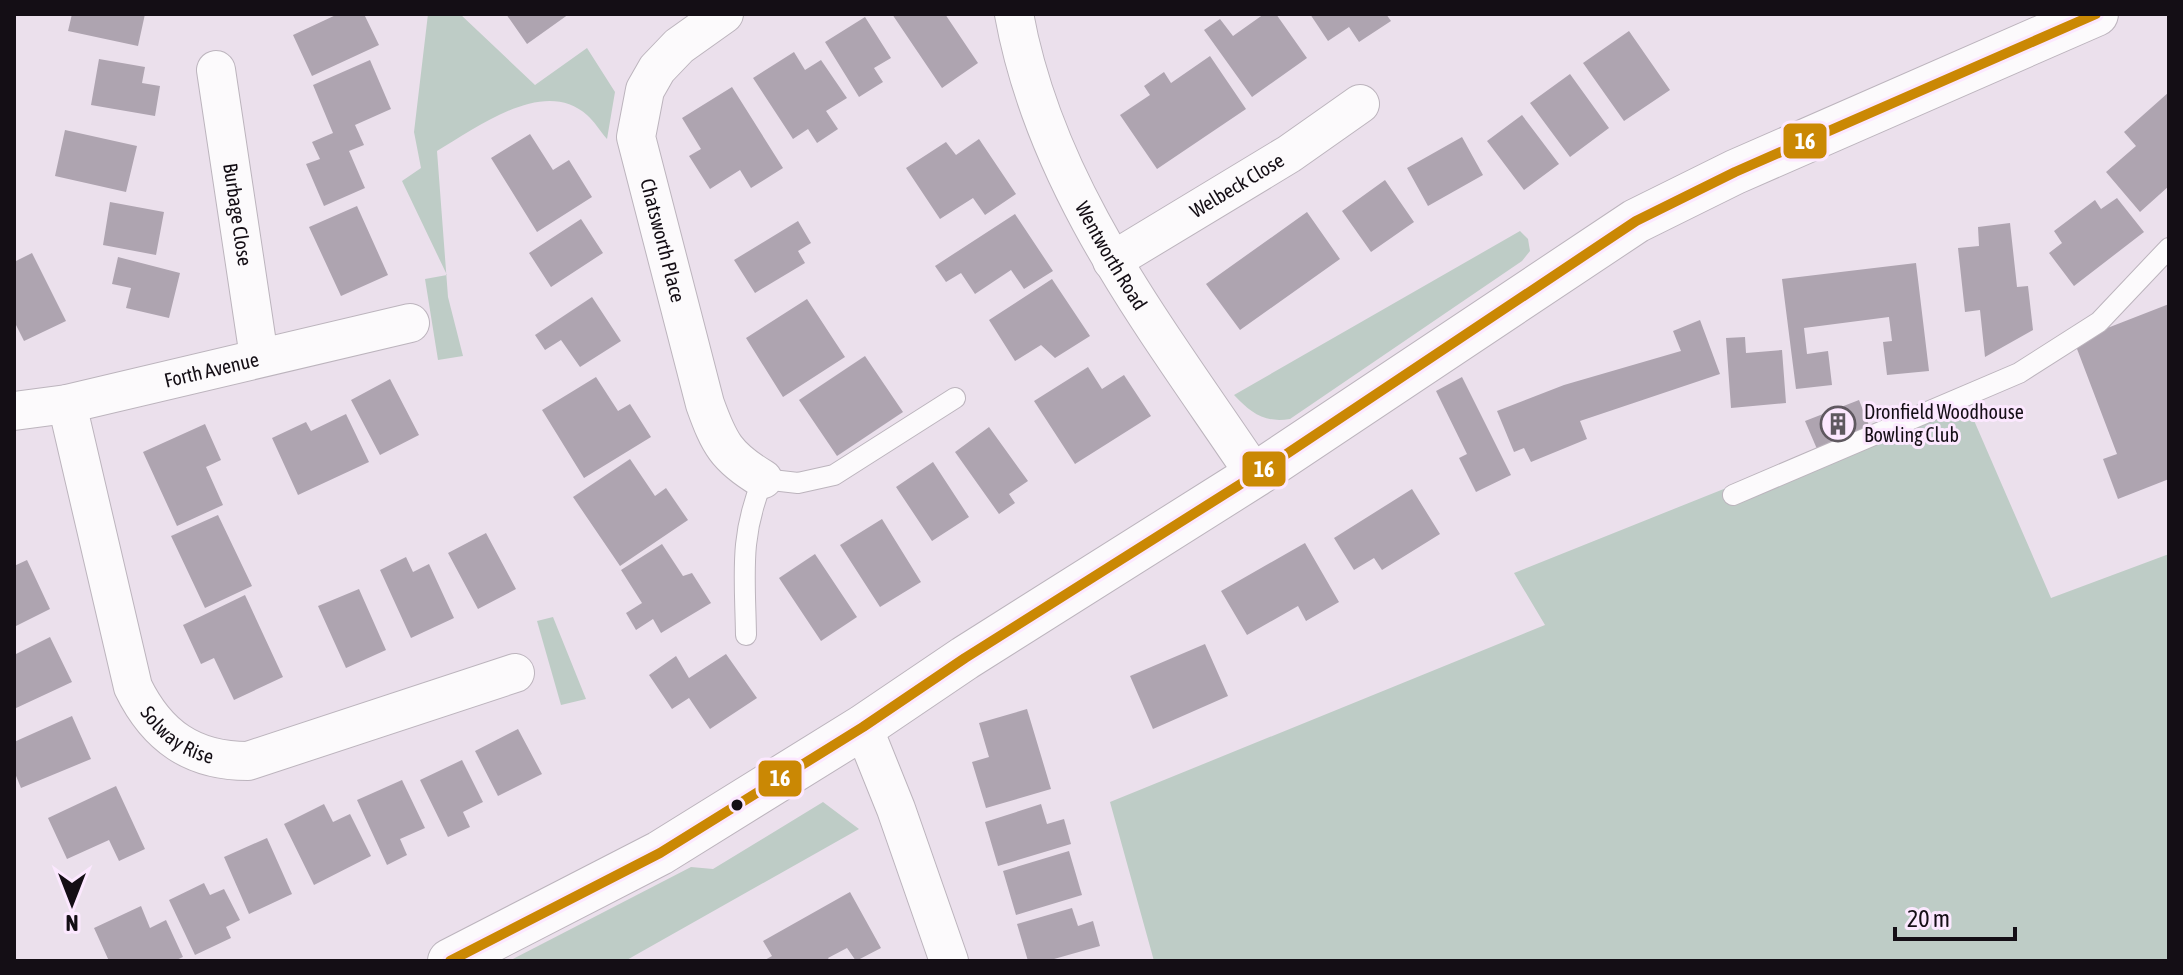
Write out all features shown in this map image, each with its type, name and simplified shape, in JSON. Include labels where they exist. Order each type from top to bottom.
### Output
[{"type":"main road","points":[[450,961],[660,853],[863,727],[1255,475],[1636,221],[1735,172],[2096,14]]},
{"type":"street","name":"Chatsworth Place","points":[[724,14],[679,46],[657,69],[645,90],[636,137],[705,404],[719,443],[737,463],[763,479]]},
{"type":"street","name":"Wentworth Road","points":[[1014,14],[1024,67],[1043,126],[1072,190],[1112,261],[1255,475]]},
{"type":"street","name":"Burbage Close","points":[[216,70],[259,357]]},
{"type":"street","name":"Welbeck Close","points":[[1112,261],[1289,154],[1360,104]]},
{"type":"street","name":"Forth Avenue","points":[[14,411],[67,404],[410,323]]},
{"type":"street","name":"Solway Rise","points":[[67,404],[133,687],[149,719],[179,743],[205,756],[225,761],[248,761],[515,673]]},
{"type":"street","points":[[863,727],[896,809],[949,961]]},
{"type":"lane","points":[[1733,495],[2019,373],[2099,322],[2169,248]]},
{"type":"lane","points":[[746,635],[743,557],[747,517],[763,479],[798,483],[834,475],[955,398]]},
{"type":"shaded area","points":[[428,14],[460,14],[535,85],[587,48],[615,92],[607,139],[587,115],[570,104],[551,101],[531,103],[511,110],[437,151],[446,273],[402,181],[421,168],[414,132]]},
{"type":"shaded area","points":[[1520,231],[1528,239],[1530,251],[1522,261],[1290,419],[1265,418],[1246,407],[1234,395]]},
{"type":"shaded area","points":[[446,275],[448,297],[463,356],[438,360],[425,279]]},
{"type":"shaded area","points":[[1966,402],[2051,598],[2169,554],[2169,961],[1154,961],[1110,802],[1545,625],[1514,573],[1806,456]]},
{"type":"shaded area","points":[[553,617],[586,699],[561,705],[537,621]]},
{"type":"shaded area","points":[[823,802],[859,829],[625,961],[509,961],[691,867],[713,869]]},
{"type":"building","points":[[72,14],[145,14],[138,46],[68,31]]},
{"type":"building","points":[[338,14],[364,14],[379,45],[312,76],[293,35]]},
{"type":"building","points":[[506,14],[569,14],[527,44]]},
{"type":"building","points":[[892,14],[945,14],[978,63],[942,88]]},
{"type":"building","points":[[1264,14],[1276,14],[1307,58],[1252,97],[1204,30],[1220,19],[1233,36]]},
{"type":"building","points":[[1310,14],[1386,14],[1391,21],[1359,42],[1349,27],[1328,41]]},
{"type":"building","points":[[865,17],[891,58],[874,68],[883,82],[859,97],[825,42]]},
{"type":"building","points":[[1629,31],[1670,90],[1624,121],[1583,63]]},
{"type":"building","points":[[794,52],[805,70],[821,60],[847,98],[826,111],[838,129],[817,143],[808,129],[793,139],[753,78]]},
{"type":"building","points":[[1210,56],[1246,109],[1157,169],[1120,115],[1150,95],[1144,86],[1164,72],[1171,83]]},
{"type":"building","points":[[99,59],[145,67],[142,83],[160,86],[155,116],[91,105]]},
{"type":"building","points":[[370,60],[391,109],[355,125],[364,145],[349,151],[365,188],[324,206],[306,164],[320,159],[312,142],[333,133],[313,85]]},
{"type":"building","points":[[1570,74],[1609,128],[1570,157],[1530,103]]},
{"type":"building","points":[[732,87],[783,168],[751,188],[740,170],[710,189],[689,156],[701,149],[682,118]]},
{"type":"building","points":[[2169,92],[2169,186],[2140,212],[2106,172],[2136,146],[2124,132]]},
{"type":"building","points":[[1522,115],[1559,164],[1524,190],[1487,141]]},
{"type":"building","points":[[65,130],[137,146],[126,192],[55,176]]},
{"type":"building","points":[[530,134],[553,170],[569,160],[592,197],[537,232],[491,158]]},
{"type":"building","points":[[1462,137],[1483,175],[1428,206],[1407,168]]},
{"type":"building","points":[[979,139],[1016,194],[985,215],[973,198],[940,219],[906,168],[946,142],[956,155]]},
{"type":"building","points":[[1385,180],[1414,222],[1371,252],[1342,211]]},
{"type":"building","points":[[2117,198],[2144,232],[2074,286],[2049,253],[2062,243],[2054,231],[2095,200],[2101,209]]},
{"type":"building","points":[[110,202],[164,212],[156,255],[103,245]]},
{"type":"building","points":[[357,206],[388,275],[341,296],[309,227]]},
{"type":"building","points":[[1307,212],[1340,259],[1240,330],[1206,284]]},
{"type":"building","points":[[1015,214],[1053,271],[1024,289],[1011,270],[975,294],[961,273],[946,282],[935,266]]},
{"type":"building","points":[[581,219],[603,253],[551,287],[529,253]]},
{"type":"building","points":[[798,221],[811,243],[798,251],[805,263],[755,293],[734,260]]},
{"type":"building","points":[[2010,223],[2017,287],[2028,286],[2033,330],[1985,357],[1980,310],[1965,312],[1958,248],[1979,246],[1978,227]]},
{"type":"building","points":[[32,253],[66,321],[24,341],[14,321],[14,262]]},
{"type":"building","points":[[118,257],[180,273],[169,318],[126,308],[131,288],[112,284]]},
{"type":"building","points":[[1916,263],[1929,371],[1887,375],[1883,342],[1892,341],[1889,317],[1804,328],[1807,354],[1828,351],[1832,385],[1796,389],[1782,279]]},
{"type":"building","points":[[1052,279],[1090,336],[1055,358],[1041,345],[1015,361],[989,320]]},
{"type":"building","points":[[592,297],[621,341],[580,367],[561,340],[545,350],[535,335]]},
{"type":"building","points":[[807,299],[845,357],[783,397],[746,338]]},
{"type":"building","points":[[2169,304],[2169,479],[2118,499],[2103,459],[2117,454],[2074,341]]},
{"type":"building","points":[[1700,320],[1720,374],[1580,421],[1587,439],[1531,462],[1524,448],[1514,452],[1497,411],[1564,385],[1681,351],[1673,331]]},
{"type":"building","points":[[1745,337],[1746,353],[1782,350],[1786,403],[1731,408],[1726,338]]},
{"type":"building","points":[[865,356],[903,412],[837,456],[799,400]]},
{"type":"building","points":[[1088,367],[1102,389],[1124,375],[1151,416],[1075,464],[1034,401]]},
{"type":"building","points":[[596,377],[618,411],[630,404],[651,437],[584,478],[542,410]]},
{"type":"building","points":[[1462,377],[1511,475],[1476,492],[1459,458],[1467,454],[1436,391]]},
{"type":"building","points":[[390,379],[419,435],[380,455],[351,400]]},
{"type":"building","name":"Dronfield Woodhouse Bowling Club","points":[[1859,400],[1870,428],[1817,449],[1805,421]]},
{"type":"building","points":[[346,414],[369,462],[298,495],[272,438],[306,422],[311,431]]},
{"type":"building","points":[[205,424],[221,460],[206,467],[223,505],[177,526],[143,452]]},
{"type":"building","points":[[989,427],[1028,481],[1009,494],[1015,503],[999,514],[955,452]]},
{"type":"building","points":[[630,459],[655,496],[666,488],[688,520],[620,566],[573,497]]},
{"type":"building","points":[[933,462],[969,517],[932,541],[896,487]]},
{"type":"building","points":[[1412,489],[1440,534],[1382,570],[1374,558],[1354,570],[1334,538]]},
{"type":"building","points":[[218,515],[252,586],[205,608],[171,536]]},
{"type":"building","points":[[882,519],[921,582],[880,607],[840,545]]},
{"type":"building","points":[[486,533],[516,589],[478,609],[448,553]]},
{"type":"building","points":[[1305,543],[1339,602],[1306,621],[1298,606],[1247,635],[1221,591]]},
{"type":"building","points":[[662,544],[683,576],[692,573],[711,603],[661,633],[653,619],[636,630],[626,613],[642,603],[621,570]]},
{"type":"building","points":[[815,554],[857,617],[821,641],[779,578]]},
{"type":"building","points":[[406,557],[413,572],[429,564],[454,618],[411,638],[380,570]]},
{"type":"building","points":[[27,560],[50,609],[14,627],[14,566]]},
{"type":"building","points":[[359,589],[386,650],[346,668],[318,606]]},
{"type":"building","points":[[245,595],[283,677],[234,700],[214,658],[201,664],[183,625]]},
{"type":"building","points":[[50,637],[72,682],[14,709],[14,655]]},
{"type":"building","points":[[1205,644],[1228,696],[1153,729],[1130,676]]},
{"type":"building","points":[[726,654],[757,698],[710,729],[689,698],[672,709],[649,675],[676,656],[689,678]]},
{"type":"building","points":[[1027,709],[1051,789],[986,808],[972,762],[989,757],[979,723]]},
{"type":"building","points":[[72,716],[91,759],[21,788],[14,771],[14,742]]},
{"type":"building","points":[[518,729],[542,774],[498,796],[475,751]]},
{"type":"building","points":[[462,760],[483,802],[463,812],[470,827],[448,837],[420,780]]},
{"type":"building","points":[[402,780],[425,828],[400,839],[407,855],[387,865],[357,800]]},
{"type":"building","points":[[116,786],[145,849],[119,861],[109,840],[67,859],[48,818]]},
{"type":"building","points":[[324,804],[333,822],[350,814],[371,856],[314,885],[284,824]]},
{"type":"building","points":[[1041,804],[1047,824],[1064,819],[1071,844],[998,866],[985,822]]},
{"type":"building","points":[[267,838],[292,894],[249,914],[224,857]]},
{"type":"building","points":[[1069,851],[1082,895],[1016,915],[1003,871]]},
{"type":"building","points":[[204,883],[210,895],[224,889],[240,920],[226,927],[231,938],[195,955],[169,900]]},
{"type":"building","points":[[850,892],[881,948],[856,961],[847,948],[828,958],[830,961],[763,961],[772,956],[763,941]]},
{"type":"building","points":[[141,906],[150,928],[166,920],[183,957],[174,961],[109,961],[94,928]]},
{"type":"building","points":[[1072,908],[1078,926],[1093,921],[1100,946],[1047,961],[1028,961],[1017,924]]},
{"type":"transit line","name":"16","points":[[450,961],[660,853],[863,727],[965,658],[1255,475],[1636,221],[1735,172],[2096,14]]},
{"type":"place","name":"Dronfield Woodhouse Bowling Club","points":[[1838,424]]}]
